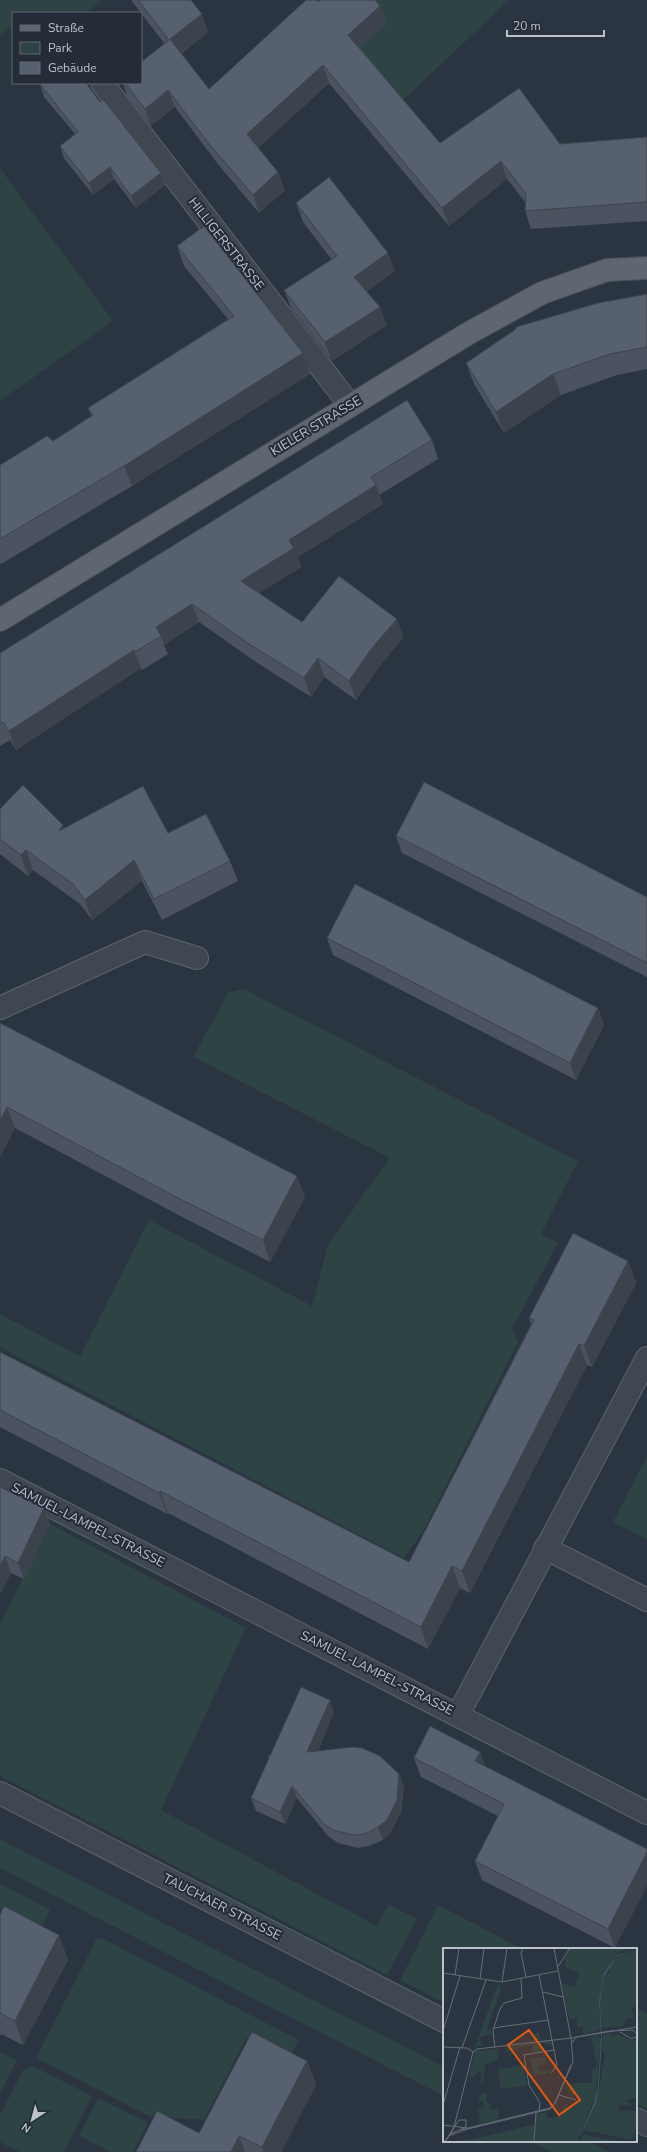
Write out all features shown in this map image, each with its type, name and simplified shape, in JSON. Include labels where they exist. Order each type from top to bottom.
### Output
[{"type":"main road","name":"KIELER STRASSE","points":[[0,620],[469,333],[542,293],[607,270],[647,268]]},
{"type":"street","name":"HILLIGERSTRASSE","points":[[103,84],[350,405]]},
{"type":"street","points":[[0,1008],[145,942],[197,958]]},
{"type":"street","name":"SAMUEL-LAMPEL-STRASSE","points":[[0,1480],[458,1715],[545,1548],[647,1358]]},
{"type":"street","points":[[545,1548],[647,1600]]},
{"type":"street","points":[[458,1715],[647,1814]]},
{"type":"street","name":"TAUCHAER STRASSE","points":[[0,1793],[443,2020]]},
{"type":"street","points":[[637,2120],[647,2125]]},
{"type":"green space","points":[[0,0],[102,0],[86,12],[12,12],[12,27],[0,35]]},
{"type":"green space","points":[[318,0],[509,0],[403,100]]},
{"type":"green space","points":[[0,168],[113,321],[0,401]]},
{"type":"green space","points":[[244,989],[578,1161],[541,1234],[558,1243],[512,1329],[518,1342],[422,1533],[404,1558],[0,1347],[0,1314],[80,1356],[149,1220],[312,1306],[328,1244],[390,1158],[193,1057],[228,993]]},
{"type":"green space","points":[[647,1456],[647,1539],[613,1522]]},
{"type":"green space","points":[[50,1524],[246,1628],[161,1810],[377,1926],[388,1904],[417,1919],[387,1975],[0,1776],[0,1624]]},
{"type":"green space","points":[[0,1839],[443,2066],[443,2095],[0,1868]]},
{"type":"green space","points":[[0,1884],[50,1910],[40,1929],[0,1910]]},
{"type":"green space","points":[[438,1905],[521,1948],[443,1948],[443,2002],[400,1980]]},
{"type":"green space","points":[[102,1938],[299,2040],[288,2059],[246,2038],[204,2120],[149,2116],[36,2058],[96,1940]]},
{"type":"green space","points":[[637,2008],[647,2013],[647,2109],[637,2104]]},
{"type":"green space","points":[[0,2052],[17,2060],[0,2094]]},
{"type":"green space","points":[[33,2066],[92,2096],[64,2152],[20,2152],[0,2142],[0,2115],[23,2070]]},
{"type":"green space","points":[[98,2098],[148,2123],[133,2152],[110,2152],[79,2136]]},
{"type":"green space","points":[[533,2142],[590,2142],[610,2152],[552,2152]]},
{"type":"building","points":[[138,0],[191,0],[202,14],[170,39],[209,89],[306,0],[317,0],[318,2],[320,0],[375,0],[380,6],[348,35],[440,143],[519,88],[560,144],[647,137],[647,202],[525,211],[526,194],[501,161],[442,208],[323,65],[247,134],[278,172],[253,195],[210,145],[168,90],[145,109],[126,84],[142,84],[142,61],[169,40]]},
{"type":"building","points":[[40,84],[87,84],[100,102],[103,99],[161,173],[131,196],[110,167],[89,183],[60,146],[78,132]]},
{"type":"building","points":[[329,177],[388,253],[354,277],[380,307],[325,342],[284,290],[337,256],[296,203]]},
{"type":"building","points":[[204,226],[303,353],[124,466],[0,539],[0,465],[47,436],[53,441],[93,415],[88,408],[234,316],[177,246]]},
{"type":"building","points":[[647,294],[647,347],[610,354],[553,374],[496,412],[466,363],[516,329],[516,327],[598,303]]},
{"type":"building","points":[[407,400],[432,440],[371,477],[376,485],[289,540],[294,548],[241,581],[302,622],[339,576],[397,619],[372,648],[349,681],[318,658],[304,678],[249,644],[192,604],[156,627],[161,636],[135,652],[134,650],[9,731],[3,722],[0,724],[0,653]]},
{"type":"building","points":[[424,782],[647,897],[647,963],[396,836]]},
{"type":"building","points":[[23,785],[63,825],[59,831],[143,786],[168,833],[206,814],[230,861],[154,899],[134,860],[85,900],[73,884],[26,850],[21,855],[0,839],[0,809]]},
{"type":"building","points":[[355,884],[598,1008],[570,1063],[327,938]]},
{"type":"building","points":[[0,1023],[297,1176],[263,1240],[180,1199],[7,1107],[0,1121]]},
{"type":"building","points":[[573,1233],[628,1261],[584,1346],[579,1344],[462,1571],[452,1566],[421,1627],[160,1491],[159,1493],[0,1410],[0,1352],[409,1562],[534,1320],[529,1318]]},
{"type":"building","points":[[0,1487],[44,1508],[18,1563],[5,1556],[0,1566]]},
{"type":"building","points":[[301,1687],[330,1700],[307,1752],[353,1747],[362,1748],[380,1756],[399,1774],[397,1800],[387,1820],[365,1834],[353,1835],[333,1830],[323,1823],[292,1786],[280,1812],[251,1798],[269,1758],[268,1756],[270,1756]]},
{"type":"building","points":[[430,1726],[480,1752],[475,1761],[647,1849],[647,1852],[608,1929],[475,1861],[504,1804],[414,1758]]},
{"type":"building","points":[[4,1906],[59,1935],[15,2021],[0,2013],[0,1915]]},
{"type":"building","points":[[252,2032],[307,2061],[262,2147],[239,2136],[231,2152],[136,2152],[157,2111],[199,2133]]},
{"type":"tram line","points":[[0,613],[466,328],[539,287],[607,264],[647,261]]},
{"type":"tram line","points":[[0,627],[473,337],[545,297],[609,276],[647,273]]}]
